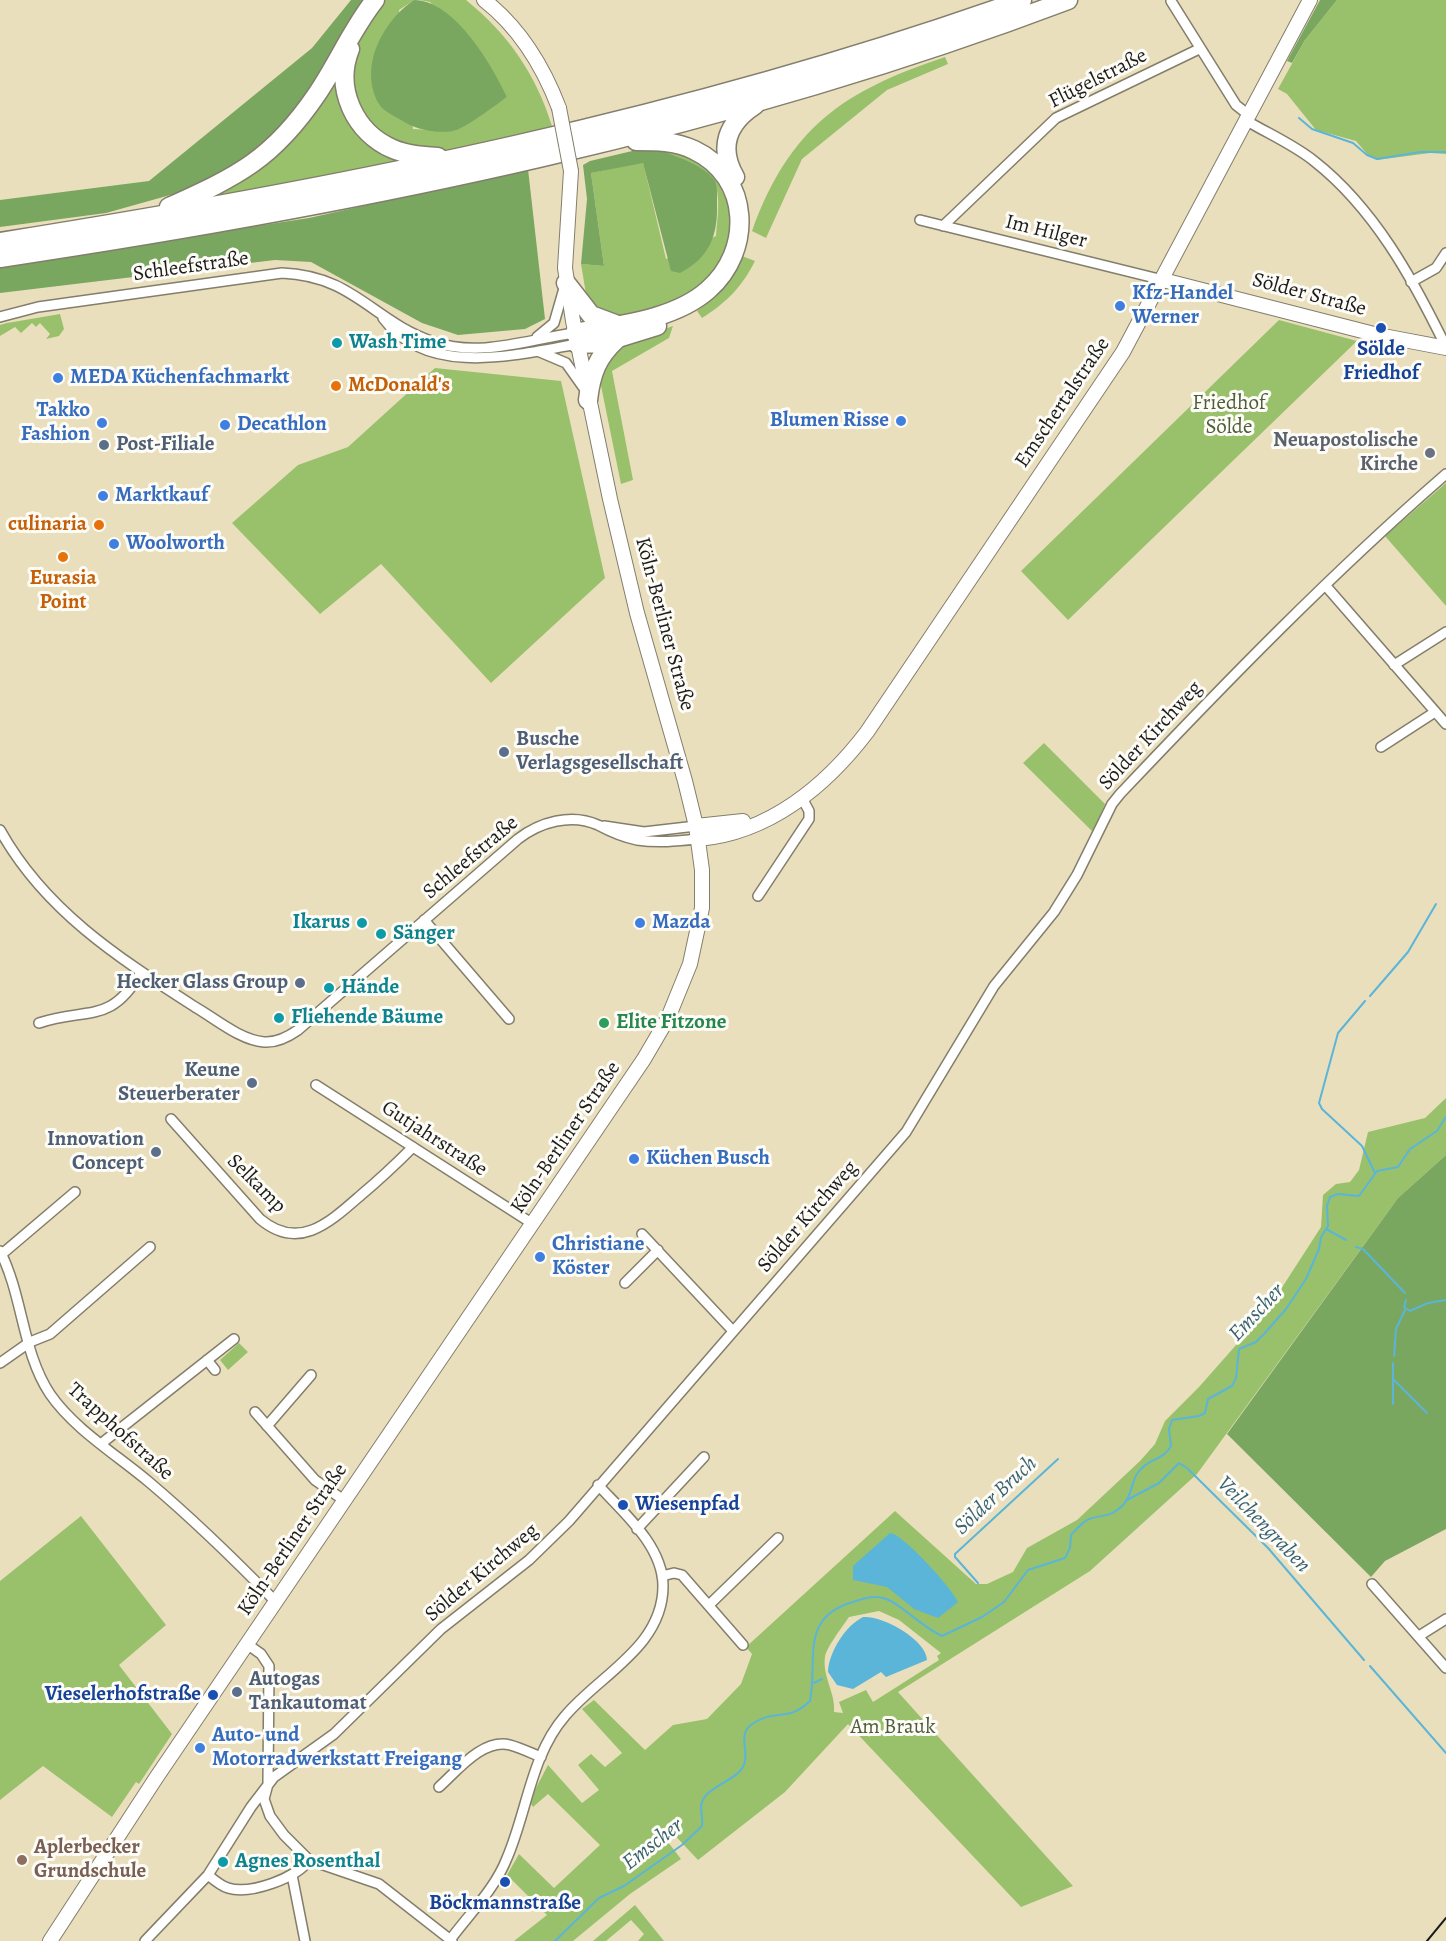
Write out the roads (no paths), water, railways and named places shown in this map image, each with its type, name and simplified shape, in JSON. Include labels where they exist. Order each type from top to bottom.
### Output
[{"type":"highway","points":[[143,219],[216,187],[244,170],[273,147],[317,94],[355,27],[375,0]]},
{"type":"highway","points":[[381,0],[356,36],[346,58],[344,81],[350,106],[369,134],[394,150],[411,155],[458,158]]},
{"type":"highway","points":[[0,242],[280,195],[458,158],[698,102],[937,30],[1022,0]]},
{"type":"highway","points":[[0,258],[284,210],[514,164],[607,142],[763,100],[954,41],[1068,0]]},
{"type":"highway","points":[[576,339],[617,332],[693,310],[714,295],[732,273],[746,238],[749,220],[746,201],[725,157],[724,145],[729,131],[739,118],[763,100]]},
{"type":"highway","points":[[588,400],[592,375],[599,358],[617,332],[677,309],[708,290],[723,275],[733,258],[741,220],[737,198],[729,182],[704,155],[676,143],[607,142]]},
{"type":"highway","points":[[566,283],[591,315],[617,332]]},
{"type":"main road","name":"Köln-Berliner Straße","points":[[50,1941],[276,1602],[644,1059],[668,1018],[684,984],[702,908],[702,870],[697,833],[637,613],[576,339],[566,283],[571,171],[559,108],[531,51],[513,28],[484,0]]},
{"type":"main road","name":"Emschertalstraße","points":[[697,833],[715,838],[775,817],[834,771],[867,732],[1123,352],[1310,0]]},
{"type":"main road","name":"Sölder Straße","points":[[1163,280],[1397,340],[1446,347]]},
{"type":"street","points":[[1171,1],[1236,105],[1248,118],[1306,154],[1343,186],[1374,223],[1411,282],[1446,347]]},
{"type":"street","name":"Flügelstraße","points":[[943,226],[1056,118],[1199,49]]},
{"type":"street","name":"Im Hilger","points":[[920,220],[1163,280]]},
{"type":"street","points":[[1411,282],[1436,268],[1446,253]]},
{"type":"street","name":"Schleefstraße","points":[[0,317],[38,307],[282,273],[302,274],[334,283],[362,299],[408,331],[446,345],[486,348],[527,342],[576,339]]},
{"type":"street","points":[[527,342],[543,334],[554,323],[566,283]]},
{"type":"street","name":"Schleefstraße","points":[[379,313],[390,327],[402,336],[444,354],[487,358],[540,352],[576,339]]},
{"type":"street","points":[[540,352],[569,366],[582,384],[588,400]]},
{"type":"street","name":"Sölder Kirchweg","points":[[145,1941],[208,1875],[268,1784],[282,1771],[334,1734],[441,1629],[541,1550],[906,1132],[994,986],[1054,912],[1077,875],[1116,799],[1203,704],[1325,585],[1446,474]]},
{"type":"street","points":[[1325,585],[1446,724]]},
{"type":"street","points":[[1394,665],[1446,632]]},
{"type":"street","points":[[1382,747],[1435,712]]},
{"type":"street","points":[[758,896],[809,819],[809,811],[802,798]]},
{"type":"street","name":"Schleefstraße","points":[[0,830],[26,871],[56,905],[86,933],[141,972],[246,1038],[272,1042],[298,1030],[518,839],[535,827],[564,820],[599,826],[620,836],[646,841],[697,833]]},
{"type":"street","points":[[424,920],[509,1019]]},
{"type":"street","points":[[39,1023],[103,1011],[128,993],[141,972]]},
{"type":"street","name":"Gutjahrstraße","points":[[316,1085],[533,1224]]},
{"type":"street","name":"Selkamp","points":[[171,1119],[260,1219],[277,1231],[290,1234],[305,1232],[327,1223],[413,1148]]},
{"type":"street","points":[[1,1253],[75,1192]]},
{"type":"street","points":[[642,1234],[733,1331]]},
{"type":"street","points":[[0,1363],[30,1342],[50,1334],[150,1247]]},
{"type":"street","points":[[626,1283],[658,1250]]},
{"type":"street","name":"Trapphofstraße","points":[[1,1253],[10,1274],[30,1342],[50,1393],[64,1410],[203,1528],[276,1602]]},
{"type":"street","points":[[102,1443],[234,1339]]},
{"type":"street","points":[[207,1360],[215,1370]]},
{"type":"street","points":[[267,1426],[311,1375]]},
{"type":"street","points":[[255,1412],[315,1480],[345,1501]]},
{"type":"street","points":[[637,1529],[704,1457]]},
{"type":"street","points":[[248,1644],[261,1654],[269,1666],[268,1784],[264,1799],[270,1816],[284,1835],[309,1860],[379,1884],[451,1940],[503,1868],[541,1757],[563,1717],[630,1656],[648,1634],[661,1604],[662,1576],[651,1549],[637,1529],[598,1485]]},
{"type":"street","points":[[709,1605],[777,1538]]},
{"type":"street","points":[[662,1576],[677,1573],[709,1605],[742,1645]]},
{"type":"street","points":[[1372,1584],[1446,1668]]},
{"type":"street","points":[[1419,1636],[1446,1619]]},
{"type":"street","points":[[439,1787],[481,1751],[495,1745],[508,1744],[541,1757]]},
{"type":"street","points":[[208,1875],[228,1888],[240,1890],[258,1887],[292,1875],[304,1868],[309,1860]]},
{"type":"street","points":[[292,1875],[305,1941]]},
{"type":"water","points":[[890,1533],[905,1542],[927,1563],[947,1585],[958,1602],[938,1618],[914,1609],[887,1587],[853,1580],[853,1566]]},
{"type":"water","points":[[863,1617],[881,1620],[902,1630],[920,1645],[927,1660],[886,1677],[881,1672],[853,1689],[837,1685],[828,1672],[831,1656],[844,1633]]},
{"type":"waterway","points":[[1299,118],[1312,129],[1353,143],[1367,155],[1377,159],[1420,152],[1446,152]]},
{"type":"waterway","points":[[1370,996],[1408,952],[1436,904]]},
{"type":"waterway","points":[[1365,1001],[1338,1033],[1319,1103],[1322,1109],[1362,1146],[1375,1173]]},
{"type":"waterway","name":"Emscher","points":[[555,1941],[599,1898],[624,1886],[682,1845],[702,1826],[701,1807],[707,1794],[733,1777],[743,1767],[746,1756],[744,1738],[747,1728],[760,1719],[795,1712],[810,1701],[814,1642],[825,1618],[836,1609],[866,1598],[884,1598],[942,1636],[982,1617],[1004,1602],[1028,1570],[1065,1558],[1070,1548],[1071,1535],[1084,1522],[1110,1514],[1123,1505],[1138,1472],[1165,1454],[1171,1446],[1169,1429],[1172,1420],[1205,1413],[1208,1399],[1232,1386],[1236,1378],[1239,1349],[1256,1342],[1286,1309],[1306,1279],[1319,1249],[1321,1237],[1328,1226],[1327,1206],[1330,1197],[1338,1194],[1359,1196],[1377,1171],[1398,1167],[1410,1149],[1437,1131],[1446,1117]]},
{"type":"waterway","points":[[1326,1229],[1346,1240]]},
{"type":"waterway","points":[[1356,1247],[1363,1249],[1405,1293]]},
{"type":"waterway","points":[[1406,1300],[1404,1307],[1410,1311],[1428,1303],[1446,1300]]},
{"type":"waterway","points":[[1394,1356],[1396,1329],[1405,1310]]},
{"type":"waterway","points":[[1393,1363],[1393,1404]]},
{"type":"waterway","points":[[1394,1380],[1427,1413]]},
{"type":"waterway","name":"Sölder Bruch","points":[[978,1583],[955,1557],[955,1554],[1058,1459]]},
{"type":"waterway","name":"Veilchengraben","points":[[1127,1500],[1159,1483],[1179,1463],[1187,1468],[1268,1548],[1364,1660]]},
{"type":"waterway","name":"Veilchengraben","points":[[1370,1666],[1446,1753]]},
{"type":"waterway","points":[[814,1683],[822,1679]]},
{"type":"railway","points":[[1427,1941],[1446,1918]]},
{"type":"place","name":"Kfz-Handel Werner","points":[[1120,306]]},
{"type":"place","name":"Sölde Friedhof","points":[[1381,328]]},
{"type":"place","name":"Wash Time","points":[[337,343]]},
{"type":"place","name":"MEDA Küchenfachmarkt","points":[[58,378]]},
{"type":"place","name":"McDonald's","points":[[336,386]]},
{"type":"place","name":"Blumen Risse","points":[[901,421]]},
{"type":"place","name":"Takko Fashion","points":[[102,423]]},
{"type":"place","name":"Decathlon","points":[[225,425]]},
{"type":"place","name":"Post-Filiale","points":[[104,445]]},
{"type":"place","name":"Neuapostolische Kirche","points":[[1430,453]]},
{"type":"place","name":"Marktkauf","points":[[103,496]]},
{"type":"place","name":"culinaria","points":[[99,525]]},
{"type":"place","name":"Woolworth","points":[[114,544]]},
{"type":"place","name":"Eurasia Point","points":[[63,557]]},
{"type":"place","name":"Busche Verlagsgesellschaft","points":[[504,752]]},
{"type":"place","name":"Ikarus","points":[[362,923]]},
{"type":"place","name":"Mazda","points":[[640,923]]},
{"type":"place","name":"Sänger","points":[[381,934]]},
{"type":"place","name":"Hecker Glass Group","points":[[300,983]]},
{"type":"place","name":"Hände","points":[[329,988]]},
{"type":"place","name":"Fliehende Bäume","points":[[279,1018]]},
{"type":"place","name":"Elite Fitzone","points":[[604,1023]]},
{"type":"place","name":"Keune Steuerberater","points":[[252,1083]]},
{"type":"place","name":"Innovation Concept","points":[[156,1152]]},
{"type":"place","name":"Küchen Busch","points":[[634,1159]]},
{"type":"place","name":"Christiane Köster","points":[[540,1257]]},
{"type":"place","name":"Wiesenpfad","points":[[623,1505]]},
{"type":"place","name":"Autogas Tankautomat","points":[[237,1692]]},
{"type":"place","name":"Vieselerhofstraße","points":[[213,1695]]},
{"type":"place","name":"Auto- und Motorradwerkstatt Freigang","points":[[200,1748]]},
{"type":"place","name":"Aplerbecker Grundschule","points":[[22,1860]]},
{"type":"place","name":"Agnes Rosenthal","points":[[223,1862]]},
{"type":"place","name":"Böckmannstraße","points":[[505,1882]]},
{"type":"park label","name":"Friedhof Sölde","points":[[1229,416]]},
{"type":"park label","name":"Am Brauk","points":[[893,1728]]}]
